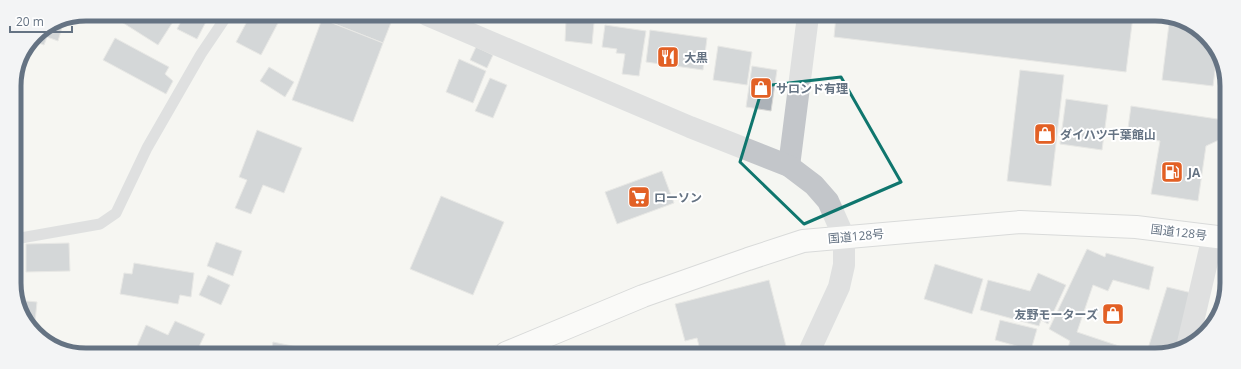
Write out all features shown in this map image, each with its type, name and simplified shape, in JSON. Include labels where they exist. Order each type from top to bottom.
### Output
[{"type":"highway","name":"国道128号","points":[[520,348],[643,296],[748,259],[803,242],[844,237],[1020,222],[1136,227],[1219,237]]},
{"type":"street","points":[[441,21],[690,127],[788,166],[814,185],[828,201],[844,237],[844,265],[839,287],[811,348]]},
{"type":"street","points":[[788,166],[807,21]]},
{"type":"street","points":[[1190,337],[1219,237]]},
{"type":"lane","points":[[21,238],[100,224],[116,214],[147,148],[201,54],[223,21]]},
{"type":"highlighted area","points":[[841,77],[901,182],[804,224],[740,162],[763,86]]},
{"type":"building","points":[[120,21],[173,21],[158,45]]},
{"type":"building","points":[[181,21],[206,21],[197,39],[177,29]]},
{"type":"building","points":[[247,21],[274,21],[278,23],[261,55],[236,42]]},
{"type":"building","points":[[321,21],[327,21],[383,43],[353,122],[292,100]]},
{"type":"building","points":[[327,21],[392,21],[383,43]]},
{"type":"building","points":[[566,21],[594,23],[592,44],[565,41]]},
{"type":"building","points":[[836,21],[1132,21],[1126,72],[834,37]]},
{"type":"building","points":[[1169,23],[1172,23],[1187,30],[1201,40],[1211,54],[1216,64],[1213,86],[1162,80]]},
{"type":"building","points":[[63,25],[58,41],[47,37],[44,45],[38,43],[43,37]]},
{"type":"building","points":[[605,25],[646,31],[639,76],[622,74],[625,54],[616,53],[617,49],[602,47]]},
{"type":"building","points":[[650,30],[707,38],[703,70],[646,62]]},
{"type":"building","points":[[115,38],[169,67],[165,74],[173,81],[166,94],[103,60]]},
{"type":"building","points":[[718,46],[752,52],[747,85],[713,80]]},
{"type":"building","points":[[476,47],[493,55],[487,68],[470,60]]},
{"type":"building","points":[[459,59],[486,71],[473,103],[446,92]]},
{"type":"building","points":[[752,66],[777,70],[771,111],[746,107]]},
{"type":"building","points":[[269,67],[294,82],[285,97],[260,81]]},
{"type":"building","points":[[1020,70],[1064,75],[1051,186],[1007,181]]},
{"type":"building","points":[[490,78],[507,85],[493,118],[475,111]]},
{"type":"building","points":[[1066,99],[1108,105],[1102,150],[1060,144]]},
{"type":"building","points":[[1131,106],[1220,119],[1220,139],[1206,146],[1198,201],[1151,194],[1160,141],[1127,136]]},
{"type":"building","points":[[257,130],[302,148],[284,193],[263,185],[251,214],[235,208],[247,180],[239,177]]},
{"type":"building","name":"ローソン","points":[[662,171],[674,203],[617,224],[605,192]]},
{"type":"building","points":[[441,196],[504,222],[473,295],[410,269]]},
{"type":"building","points":[[216,242],[242,251],[233,276],[207,266]]},
{"type":"building","points":[[69,243],[70,271],[26,272],[26,244]]},
{"type":"building","points":[[1087,249],[1105,257],[1106,253],[1154,267],[1149,290],[1113,280],[1108,291],[1093,285],[1077,332],[1125,348],[1068,348],[1070,341],[1049,329]]},
{"type":"building","points":[[134,263],[194,273],[191,297],[180,295],[178,304],[120,294],[124,273],[132,274]]},
{"type":"building","points":[[935,264],[983,279],[972,314],[924,299]]},
{"type":"building","points":[[1038,273],[1066,285],[1048,324],[1041,320],[1039,326],[980,310],[988,280],[1030,291]]},
{"type":"building","points":[[208,275],[230,285],[221,305],[199,295]]},
{"type":"building","points":[[769,280],[786,348],[700,348],[697,338],[685,341],[675,304]]},
{"type":"building","points":[[1167,287],[1192,293],[1177,344],[1159,348],[1148,348]]},
{"type":"building","points":[[23,301],[37,302],[35,323]]},
{"type":"building","points":[[1000,320],[1037,329],[1032,348],[1024,348],[995,340]]},
{"type":"building","points":[[175,321],[205,334],[198,348],[136,348],[146,325],[168,335]]},
{"type":"building","points":[[273,342],[302,348],[272,348]]},
{"type":"place","name":"大黒","points":[[668,57]]},
{"type":"place","name":"サロンド有理","points":[[761,88]]},
{"type":"place","name":"ダイハツ千葉館山","points":[[1045,134]]},
{"type":"place","name":"JA","points":[[1172,172]]},
{"type":"place","name":"ローソン","points":[[639,197]]},
{"type":"place","name":"友野モーターズ","points":[[1113,314]]}]
